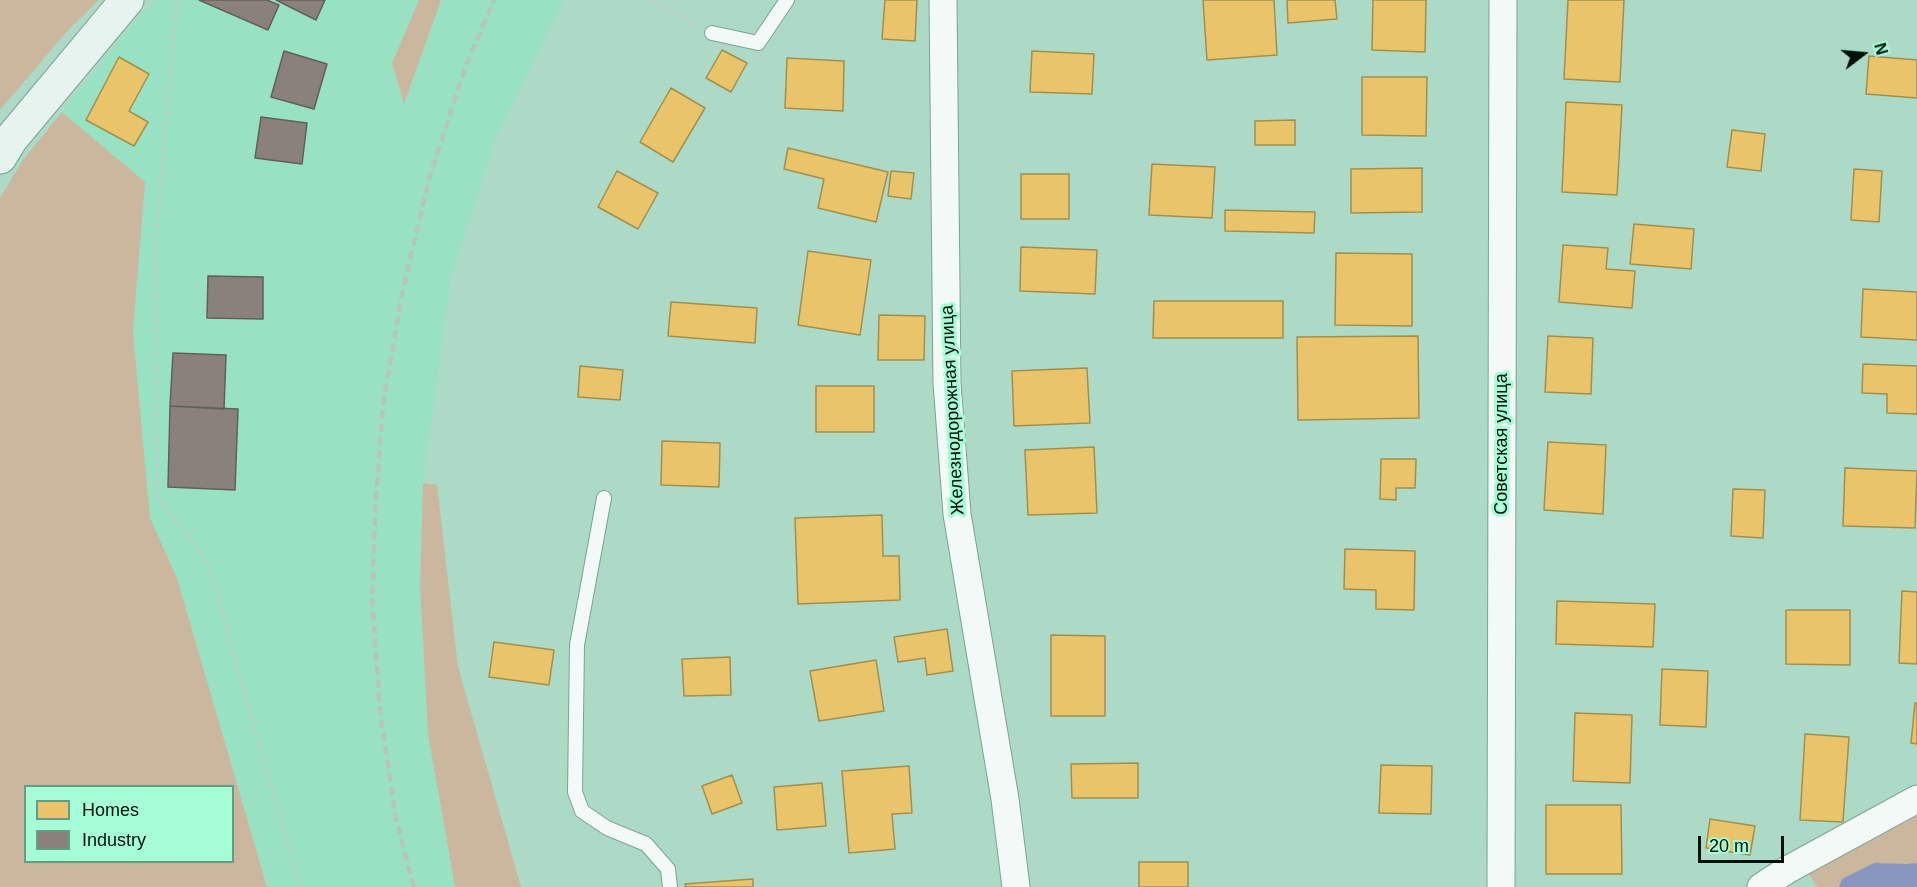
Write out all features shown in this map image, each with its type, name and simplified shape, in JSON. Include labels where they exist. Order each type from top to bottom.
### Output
[{"type":"street","points":[[0,157],[11,139],[128,0]]},
{"type":"street","name":"Железнодорожная улица","points":[[943,0],[947,382],[957,514],[1005,799],[1016,887]]},
{"type":"street","name":"Советская улица","points":[[1501,887],[1503,0]]},
{"type":"street","points":[[1761,887],[1793,879],[1917,799]]},
{"type":"lane","points":[[712,33],[758,44],[787,0]]},
{"type":"lane","points":[[604,498],[577,645],[575,792],[582,811],[607,828],[646,844],[668,869],[670,887]]},
{"type":"path","points":[[177,0],[156,239],[157,497],[207,561],[300,887]]},
{"type":"path","points":[[651,0],[712,33]]},
{"type":"shaded area","points":[[0,0],[99,0],[70,28],[0,110]]},
{"type":"shaded area","points":[[157,0],[419,0],[392,63],[404,103],[441,0],[564,0],[495,139],[451,277],[423,483],[420,586],[428,734],[455,887],[267,887],[177,578],[150,518],[133,332],[145,182],[62,112],[140,15]]},
{"type":"shaded area","points":[[419,0],[441,0],[404,104],[392,63]]},
{"type":"shaded area","points":[[62,112],[145,182],[133,332],[150,518],[177,578],[267,887],[0,887],[0,198],[23,160]]},
{"type":"shaded area","points":[[423,483],[437,485],[458,667],[521,887],[455,887],[428,734],[420,586]]},
{"type":"shaded area","points":[[1917,811],[1917,863],[1842,879],[1839,887],[1817,887],[1808,873]]},
{"type":"water","points":[[1874,863],[1917,863],[1917,887],[1839,887],[1842,879]]},
{"type":"building: Homes","points":[[885,0],[917,0],[915,41],[882,39]]},
{"type":"building: Homes","points":[[1203,0],[1274,0],[1277,55],[1207,60]]},
{"type":"building: Homes","points":[[1287,0],[1335,0],[1337,19],[1288,23]]},
{"type":"building: Homes","points":[[1373,0],[1426,0],[1425,52],[1372,50]]},
{"type":"building: Homes","points":[[1568,0],[1624,0],[1620,82],[1564,79]]},
{"type":"building: Homes","points":[[722,50],[747,63],[731,92],[706,78]]},
{"type":"building: Homes","points":[[1032,51],[1094,54],[1092,94],[1030,92]]},
{"type":"building: Homes","points":[[1869,56],[1917,60],[1917,98],[1866,94]]},
{"type":"building: Homes","points":[[119,57],[149,74],[129,111],[148,122],[134,146],[86,120]]},
{"type":"building: Homes","points":[[787,58],[844,61],[843,111],[785,108]]},
{"type":"building: Homes","points":[[1362,77],[1427,77],[1426,136],[1362,135]]},
{"type":"building: Homes","points":[[671,88],[705,108],[673,162],[640,142]]},
{"type":"building: Homes","points":[[1566,102],[1622,105],[1617,195],[1562,192]]},
{"type":"building: Homes","points":[[1295,120],[1295,145],[1255,145],[1255,121]]},
{"type":"building: Homes","points":[[1732,130],[1765,134],[1761,171],[1727,167]]},
{"type":"building: Homes","points":[[788,148],[888,172],[876,222],[818,208],[824,179],[784,169]]},
{"type":"building: Homes","points":[[1152,164],[1215,167],[1212,218],[1149,215]]},
{"type":"building: Homes","points":[[1422,168],[1422,212],[1351,213],[1351,169]]},
{"type":"building: Homes","points":[[1854,169],[1882,171],[1879,222],[1851,220]]},
{"type":"building: Homes","points":[[617,171],[658,193],[638,229],[598,207]]},
{"type":"building: Homes","points":[[891,171],[914,173],[911,199],[888,196]]},
{"type":"building: Homes","points":[[1021,174],[1069,174],[1069,219],[1021,219]]},
{"type":"building: Homes","points":[[1225,210],[1315,212],[1314,233],[1225,231]]},
{"type":"building: Homes","points":[[1634,224],[1694,229],[1691,269],[1630,264]]},
{"type":"building: Homes","points":[[1563,245],[1608,248],[1606,269],[1635,271],[1632,308],[1559,302]]},
{"type":"building: Homes","points":[[1021,247],[1097,250],[1095,294],[1020,291]]},
{"type":"building: Homes","points":[[808,251],[871,260],[860,335],[798,325]]},
{"type":"building: Homes","points":[[1336,253],[1412,254],[1412,326],[1335,325]]},
{"type":"building: Homes","points":[[1863,289],[1917,292],[1917,340],[1861,337]]},
{"type":"building: Homes","points":[[1154,301],[1283,301],[1283,338],[1153,338]]},
{"type":"building: Homes","points":[[671,302],[757,308],[755,343],[668,336]]},
{"type":"building: Homes","points":[[879,315],[925,316],[924,360],[878,360]]},
{"type":"building: Homes","points":[[1418,336],[1419,418],[1298,420],[1297,337]]},
{"type":"building: Homes","points":[[1548,336],[1593,338],[1591,394],[1545,392]]},
{"type":"building: Homes","points":[[1863,364],[1917,366],[1917,414],[1887,413],[1887,394],[1862,393]]},
{"type":"building: Homes","points":[[580,366],[623,370],[620,400],[578,397]]},
{"type":"building: Homes","points":[[1087,368],[1090,423],[1014,426],[1012,371]]},
{"type":"building: Homes","points":[[816,386],[874,386],[874,432],[816,432]]},
{"type":"building: Homes","points":[[662,441],[720,443],[719,487],[661,485]]},
{"type":"building: Homes","points":[[1548,442],[1606,445],[1603,514],[1544,510]]},
{"type":"building: Homes","points":[[1094,447],[1097,513],[1028,515],[1025,450]]},
{"type":"building: Homes","points":[[1381,459],[1416,459],[1415,488],[1396,488],[1396,500],[1380,499]]},
{"type":"building: Homes","points":[[1845,468],[1917,471],[1915,528],[1843,526]]},
{"type":"building: Homes","points":[[1733,489],[1765,490],[1763,538],[1731,536]]},
{"type":"building: Homes","points":[[882,515],[883,556],[899,556],[900,600],[798,604],[795,518]]},
{"type":"building: Homes","points":[[1345,549],[1415,551],[1414,610],[1376,609],[1376,590],[1344,589]]},
{"type":"building: Homes","points":[[1902,591],[1917,592],[1917,664],[1899,663]]},
{"type":"building: Homes","points":[[1557,601],[1655,604],[1653,647],[1556,644]]},
{"type":"building: Homes","points":[[1786,610],[1850,610],[1850,665],[1786,664]]},
{"type":"building: Homes","points":[[947,629],[953,671],[927,675],[925,658],[898,662],[894,637]]},
{"type":"building: Homes","points":[[1051,635],[1105,636],[1105,716],[1051,716]]},
{"type":"building: Homes","points":[[494,642],[554,650],[549,685],[489,677]]},
{"type":"building: Homes","points":[[730,657],[731,695],[684,696],[682,659]]},
{"type":"building: Homes","points":[[876,660],[884,711],[819,721],[810,671]]},
{"type":"building: Homes","points":[[1662,669],[1708,671],[1706,727],[1660,725]]},
{"type":"building: Homes","points":[[1915,703],[1917,704],[1917,744],[1911,743]]},
{"type":"building: Homes","points":[[1575,713],[1632,715],[1630,783],[1573,781]]},
{"type":"building: Homes","points":[[1805,734],[1849,737],[1843,822],[1800,820]]},
{"type":"building: Homes","points":[[1138,763],[1138,798],[1072,798],[1071,764]]},
{"type":"building: Homes","points":[[1381,765],[1432,766],[1431,814],[1379,813]]},
{"type":"building: Homes","points":[[909,766],[912,813],[892,814],[895,849],[849,853],[842,771]]},
{"type":"building: Homes","points":[[732,775],[742,803],[712,814],[702,786]]},
{"type":"building: Homes","points":[[822,783],[826,826],[777,830],[774,787]]},
{"type":"building: Homes","points":[[1546,805],[1621,805],[1622,874],[1546,874]]},
{"type":"building: Homes","points":[[1710,819],[1755,826],[1750,855],[1706,848]]},
{"type":"building: Homes","points":[[1139,862],[1188,862],[1188,887],[1139,887]]},
{"type":"building: Homes","points":[[753,879],[753,887],[686,887],[685,884]]},
{"type":"building: Industry","points":[[199,0],[267,0],[279,5],[268,30]]},
{"type":"building: Industry","points":[[276,0],[325,0],[316,20]]},
{"type":"building: Industry","points":[[284,51],[327,64],[314,109],[271,97]]},
{"type":"building: Industry","points":[[261,117],[307,123],[302,164],[255,158]]},
{"type":"building: Industry","points":[[208,276],[263,277],[263,319],[207,318]]},
{"type":"building: Industry","points":[[173,353],[226,355],[224,409],[170,406]]},
{"type":"building: Industry","points":[[170,406],[238,409],[235,490],[168,487]]},
{"type":"railway","points":[[414,887],[396,819],[380,711],[372,596],[383,404],[403,289],[430,176],[465,68],[494,0]]}]
